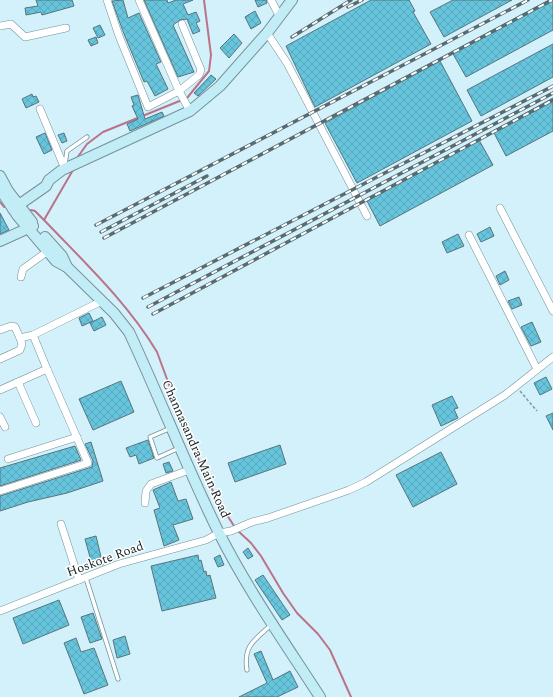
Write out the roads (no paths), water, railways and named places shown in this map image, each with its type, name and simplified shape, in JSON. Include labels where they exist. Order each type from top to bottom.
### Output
[{"type":"main road","points":[[14,204],[42,181],[49,180],[65,169],[190,111],[220,86],[267,33],[279,15],[292,0]]},
{"type":"main road","name":"Channasandra Main Road","points":[[0,176],[14,204]]},
{"type":"main road","name":"Channasandra Main Road","points":[[0,189],[32,227],[56,261],[67,267],[102,301],[129,332],[189,470],[219,533],[272,624],[320,697]]},
{"type":"main road","points":[[0,241],[32,227],[62,256],[67,267]]},
{"type":"street","points":[[107,0],[119,36],[148,107],[179,91],[199,75],[201,70],[182,24]]},
{"type":"street","points":[[139,0],[179,91],[190,111]]},
{"type":"street","points":[[271,0],[279,15]]},
{"type":"street","points":[[0,26],[11,24],[25,37],[66,28]]},
{"type":"street","points":[[267,33],[287,63],[367,216]]},
{"type":"street","points":[[40,109],[65,169]]},
{"type":"street","points":[[500,208],[553,311]]},
{"type":"street","points":[[468,235],[537,368]]},
{"type":"street","points":[[21,277],[23,269],[48,251]]},
{"type":"street","points":[[20,338],[33,334],[102,301]]},
{"type":"street","points":[[0,330],[11,326],[15,327],[22,344],[20,350],[0,359]]},
{"type":"street","points":[[0,491],[88,463],[33,334]]},
{"type":"street","name":"Hoskote Road","points":[[0,611],[119,564],[206,540],[219,533],[231,531],[350,490],[366,482],[517,386],[537,368],[553,357]]},
{"type":"street","points":[[0,390],[47,369]]},
{"type":"street","points":[[18,382],[36,423]]},
{"type":"street","points":[[0,417],[5,427]]},
{"type":"street","points":[[8,459],[77,437]]},
{"type":"street","points":[[144,503],[146,491],[151,484],[189,470]]},
{"type":"street","points":[[61,524],[82,579]]},
{"type":"lane","points":[[65,169],[67,150],[87,137]]},
{"type":"lane","points":[[171,428],[150,437],[157,458],[180,448]]},
{"type":"lane","points":[[82,579],[118,679]]},
{"type":"lane","points":[[247,670],[245,660],[249,646],[272,624]]},
{"type":"waterway","points":[[187,98],[209,71],[211,55],[204,0]]},
{"type":"waterway","points":[[77,158],[87,144],[103,132],[182,100]]},
{"type":"waterway","points":[[44,220],[73,170]]},
{"type":"waterway","points":[[0,202],[4,207]]},
{"type":"waterway","points":[[31,210],[35,211],[119,299],[157,352],[188,436],[216,498],[236,529],[251,543],[261,556],[297,613],[318,634],[330,650],[351,697]]},
{"type":"railway","points":[[292,37],[351,0]]},
{"type":"railway","points":[[348,7],[362,0]]},
{"type":"railway","points":[[96,225],[528,0]]},
{"type":"railway","points":[[104,238],[552,0]]},
{"type":"railway","points":[[143,298],[553,86]]},
{"type":"railway","points":[[148,307],[553,93]]},
{"type":"railway","points":[[153,314],[553,100]]},
{"type":"railway","points":[[101,232],[207,176]]}]
